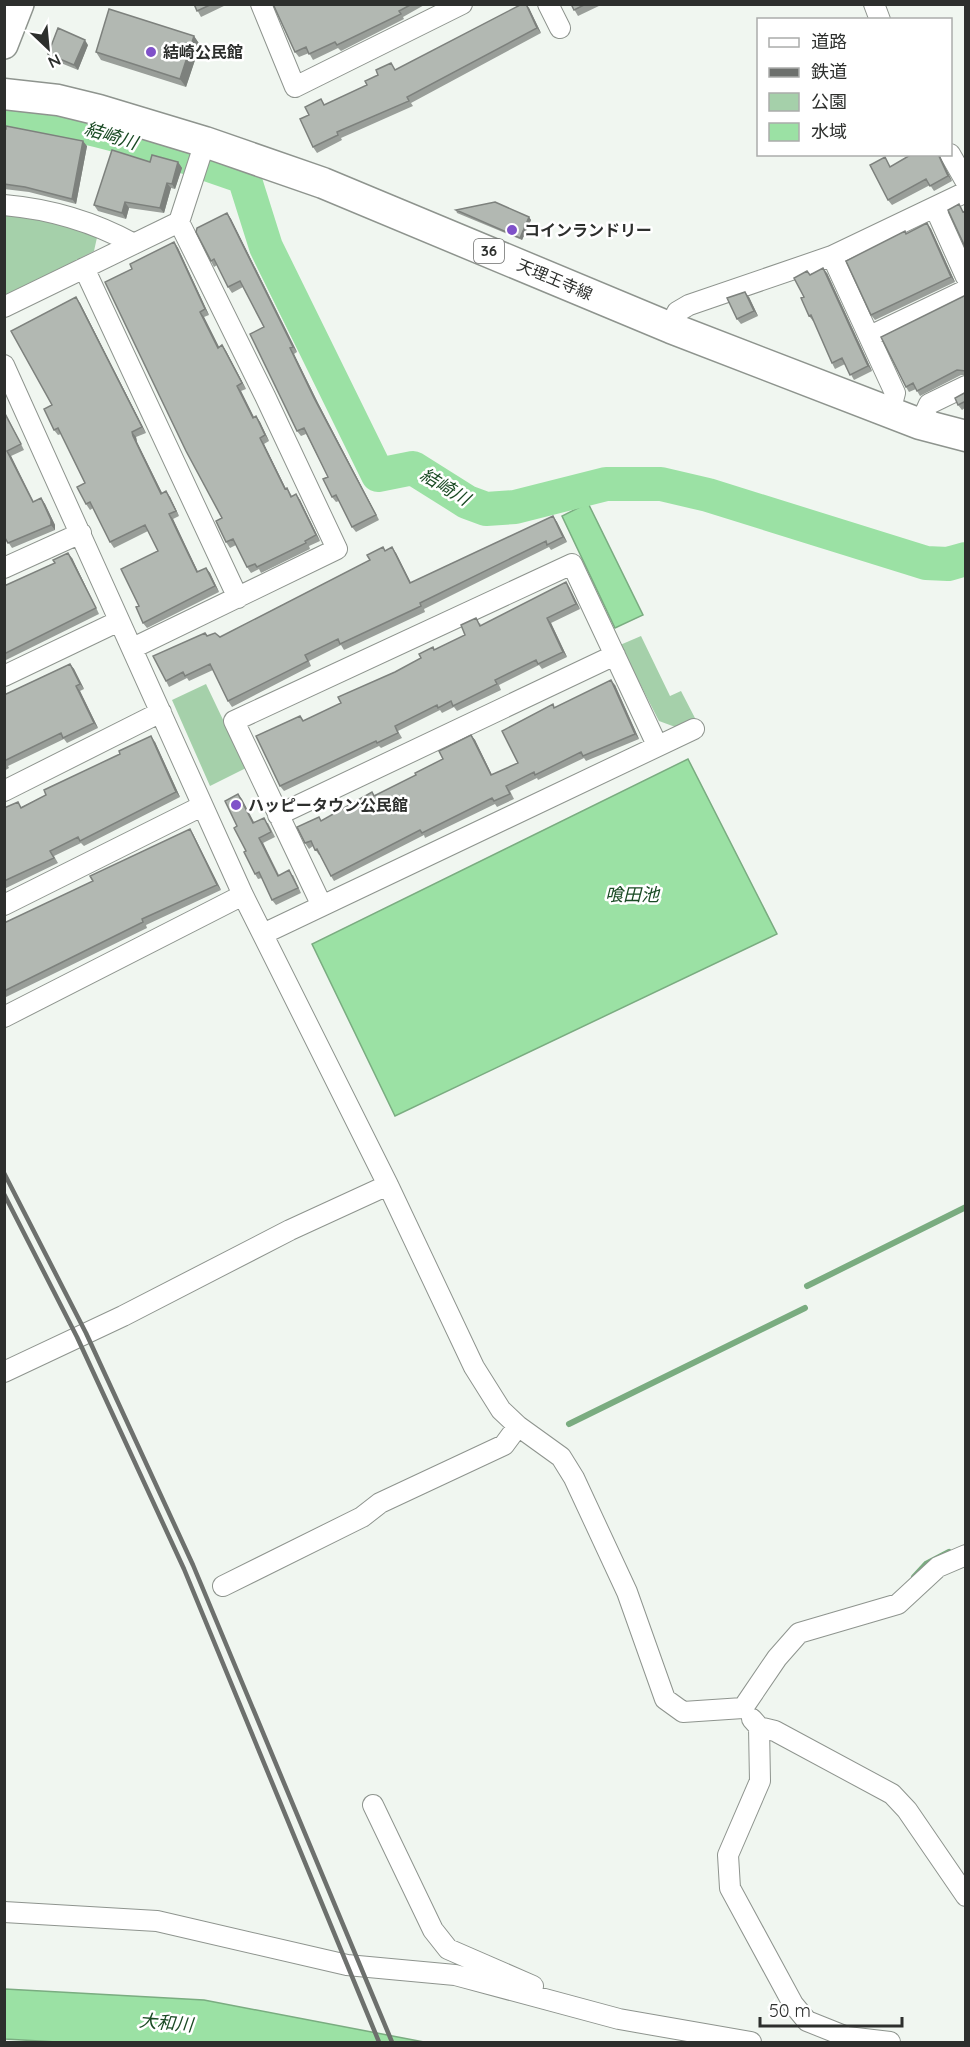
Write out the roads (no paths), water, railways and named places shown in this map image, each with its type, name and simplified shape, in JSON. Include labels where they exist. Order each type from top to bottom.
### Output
[{"type":"main road","name":"天理王寺線","points":[[4,94],[58,100],[206,142],[323,183],[671,328],[920,424],[966,436]]},
{"type":"street","points":[[4,45],[20,4]]},
{"type":"street","points":[[261,4],[295,87],[462,4]]},
{"type":"street","points":[[548,4],[560,28]]},
{"type":"street","points":[[133,648],[337,549],[179,222],[206,142]]},
{"type":"street","points":[[951,156],[966,182]]},
{"type":"street","points":[[671,328],[678,312],[689,305],[832,256],[966,192]]},
{"type":"street","points":[[4,205],[32,207],[104,228],[134,244]]},
{"type":"street","points":[[935,208],[966,277]]},
{"type":"street","points":[[4,307],[179,222]]},
{"type":"street","points":[[832,256],[895,393],[890,412]]},
{"type":"street","points":[[84,268],[238,598]]},
{"type":"street","points":[[870,336],[966,290]]},
{"type":"street","points":[[4,365],[243,895],[388,1185],[474,1367],[501,1410],[518,1426],[561,1457],[574,1478],[627,1592],[665,1699],[683,1712],[743,1707]]},
{"type":"street","points":[[920,424],[929,404],[966,386]]},
{"type":"street","points":[[4,568],[81,533]]},
{"type":"street","points":[[322,906],[234,721],[572,564],[657,745]]},
{"type":"street","points":[[4,676],[119,621]]},
{"type":"street","points":[[278,814],[615,655]]},
{"type":"street","points":[[4,791],[161,712]]},
{"type":"street","points":[[263,934],[694,729]]},
{"type":"street","points":[[4,904],[202,806]]},
{"type":"street","points":[[4,1017],[243,895]]},
{"type":"street","points":[[4,1372],[123,1316],[290,1230],[388,1185]]},
{"type":"street","points":[[223,1586],[362,1516],[380,1503],[504,1445],[518,1426]]},
{"type":"street","points":[[743,1707],[777,1658],[799,1633],[898,1604],[938,1567],[966,1555]]},
{"type":"street","points":[[743,1707],[759,1727],[775,1731],[892,1794],[907,1810],[966,1896]]},
{"type":"street","points":[[759,1727],[760,1780],[728,1855],[730,1888],[793,2004],[807,2021],[847,2037],[890,2043]]},
{"type":"street","points":[[373,1805],[433,1930],[448,1949],[530,1983],[548,2000]]},
{"type":"street","points":[[4,1912],[157,1921],[347,1965],[455,1975],[619,2019],[751,2043]]},
{"type":"water","points":[[588,503],[643,615],[615,628],[562,516]]},
{"type":"water","name":"喰田池","points":[[688,759],[777,934],[395,1116],[312,944]]},
{"type":"water","name":"大和川","points":[[5,1989],[204,2000],[424,2042],[57,2042],[5,2039]]},
{"type":"waterway","name":"結崎川","points":[[4,116],[66,123],[96,130],[244,177],[266,247],[378,475],[413,468],[467,502],[486,509],[515,507],[606,484],[661,484],[708,495],[926,563],[948,564],[966,559]]},
{"type":"waterway","points":[[807,1286],[966,1207]]},
{"type":"waterway","points":[[569,1424],[805,1308]]},
{"type":"waterway","points":[[914,1577],[926,1564],[949,1552]]},
{"type":"railway","points":[[4,1173],[86,1333],[193,1565],[392,2042]]},
{"type":"railway","points":[[4,1194],[77,1337],[184,1569],[379,2042]]},
{"type":"place","name":"結崎公民館","points":[[151,52]]},
{"type":"place","name":"コインランドリー","points":[[512,230]]},
{"type":"place","name":"ハッピータウン公民館","points":[[236,805]]}]
